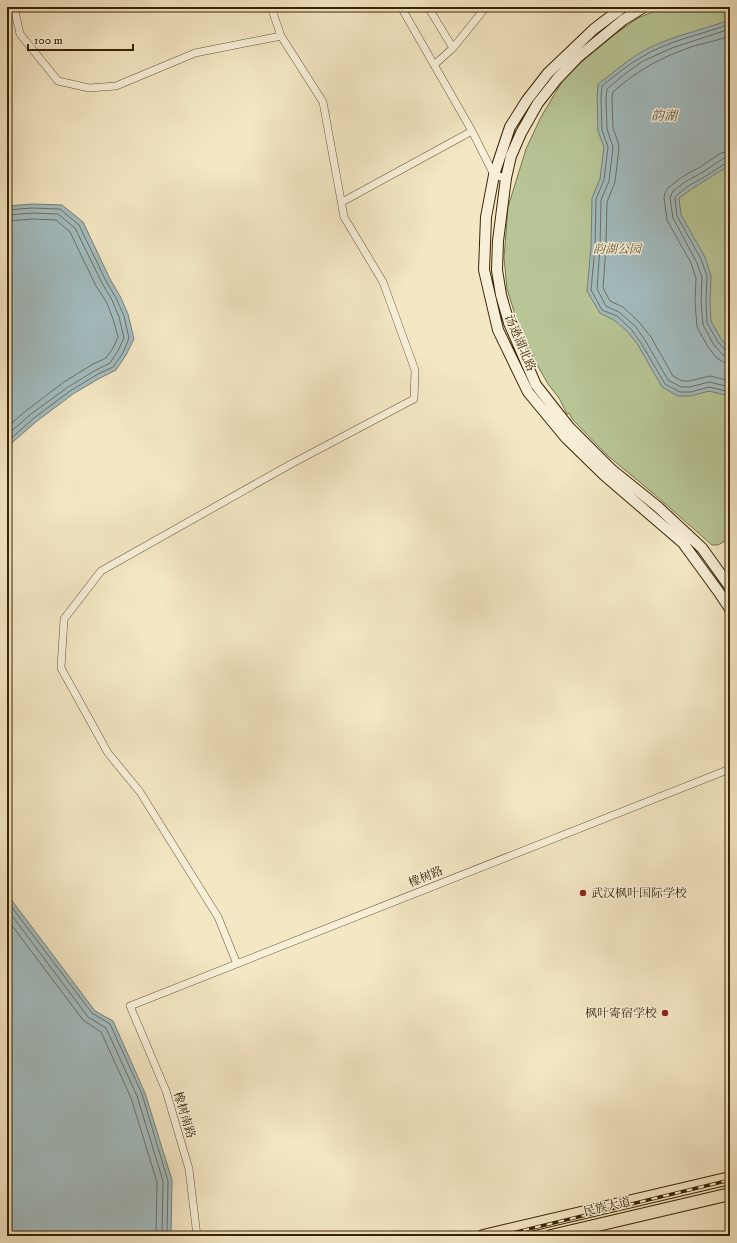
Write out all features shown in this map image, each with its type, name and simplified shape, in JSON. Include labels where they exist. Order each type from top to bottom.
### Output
[{"type":"main road","name":"民族大道","points":[[484,1236],[730,1178]]},
{"type":"main road","name":"民族大道","points":[[551,1236],[730,1194]]},
{"type":"street","points":[[14,7],[20,34],[58,81],[89,88],[116,86],[195,54],[281,36]]},
{"type":"street","points":[[237,964],[218,917],[140,792],[108,753],[62,668],[64,619],[101,571],[292,464],[414,398],[414,370],[383,282],[344,217],[322,102],[281,36],[271,7]]},
{"type":"street","points":[[401,7],[472,131],[494,175],[506,178]]},
{"type":"street","points":[[428,7],[453,48]]},
{"type":"street","points":[[434,65],[453,48],[486,7]]},
{"type":"street","name":"汤逊湖北路","points":[[623,7],[594,28],[553,68],[527,100],[510,127],[494,175],[486,217],[484,270],[498,330],[528,392],[566,438],[604,475],[682,543],[730,609]]},
{"type":"street","name":"汤逊湖北路","points":[[644,7],[622,20],[577,58],[557,79],[538,103],[520,133],[511,156],[506,178],[498,241],[497,270],[501,295],[509,323],[536,385],[569,427],[612,470],[658,508],[702,548],[730,587]]},
{"type":"street","points":[[342,202],[472,131]]},
{"type":"street","name":"橡树路","points":[[130,1006],[730,769]]},
{"type":"street","name":"橡树南路","points":[[130,1006],[166,1091],[189,1169],[197,1236]]},
{"type":"green space","name":"韵湖公园","points":[[665,7],[730,7],[730,538],[718,545],[712,545],[608,456],[573,420],[569,413],[567,414],[559,398],[548,384],[523,340],[507,289],[504,258],[508,207],[526,149],[541,117],[563,80],[598,46],[638,18]]},
{"type":"water","name":"韵湖","points":[[730,20],[730,165],[679,198],[681,215],[705,257],[711,276],[711,321],[721,339],[730,349],[730,396],[709,391],[691,396],[678,396],[662,387],[638,345],[628,332],[614,320],[600,313],[587,291],[591,247],[592,198],[600,179],[604,147],[598,131],[598,84],[633,57],[649,48],[671,39]]},
{"type":"water","points":[[32,204],[62,205],[83,222],[128,314],[134,339],[116,370],[73,394],[37,421],[7,447],[7,206]]},
{"type":"water","points":[[7,894],[95,1011],[113,1021],[145,1093],[172,1180],[171,1236],[7,1236]]},
{"type":"railway","points":[[500,1236],[730,1180]]},
{"type":"place","name":"武汉枫叶国际学校","points":[[583,893]]},
{"type":"place","name":"枫叶寄宿学校","points":[[665,1013]]}]
